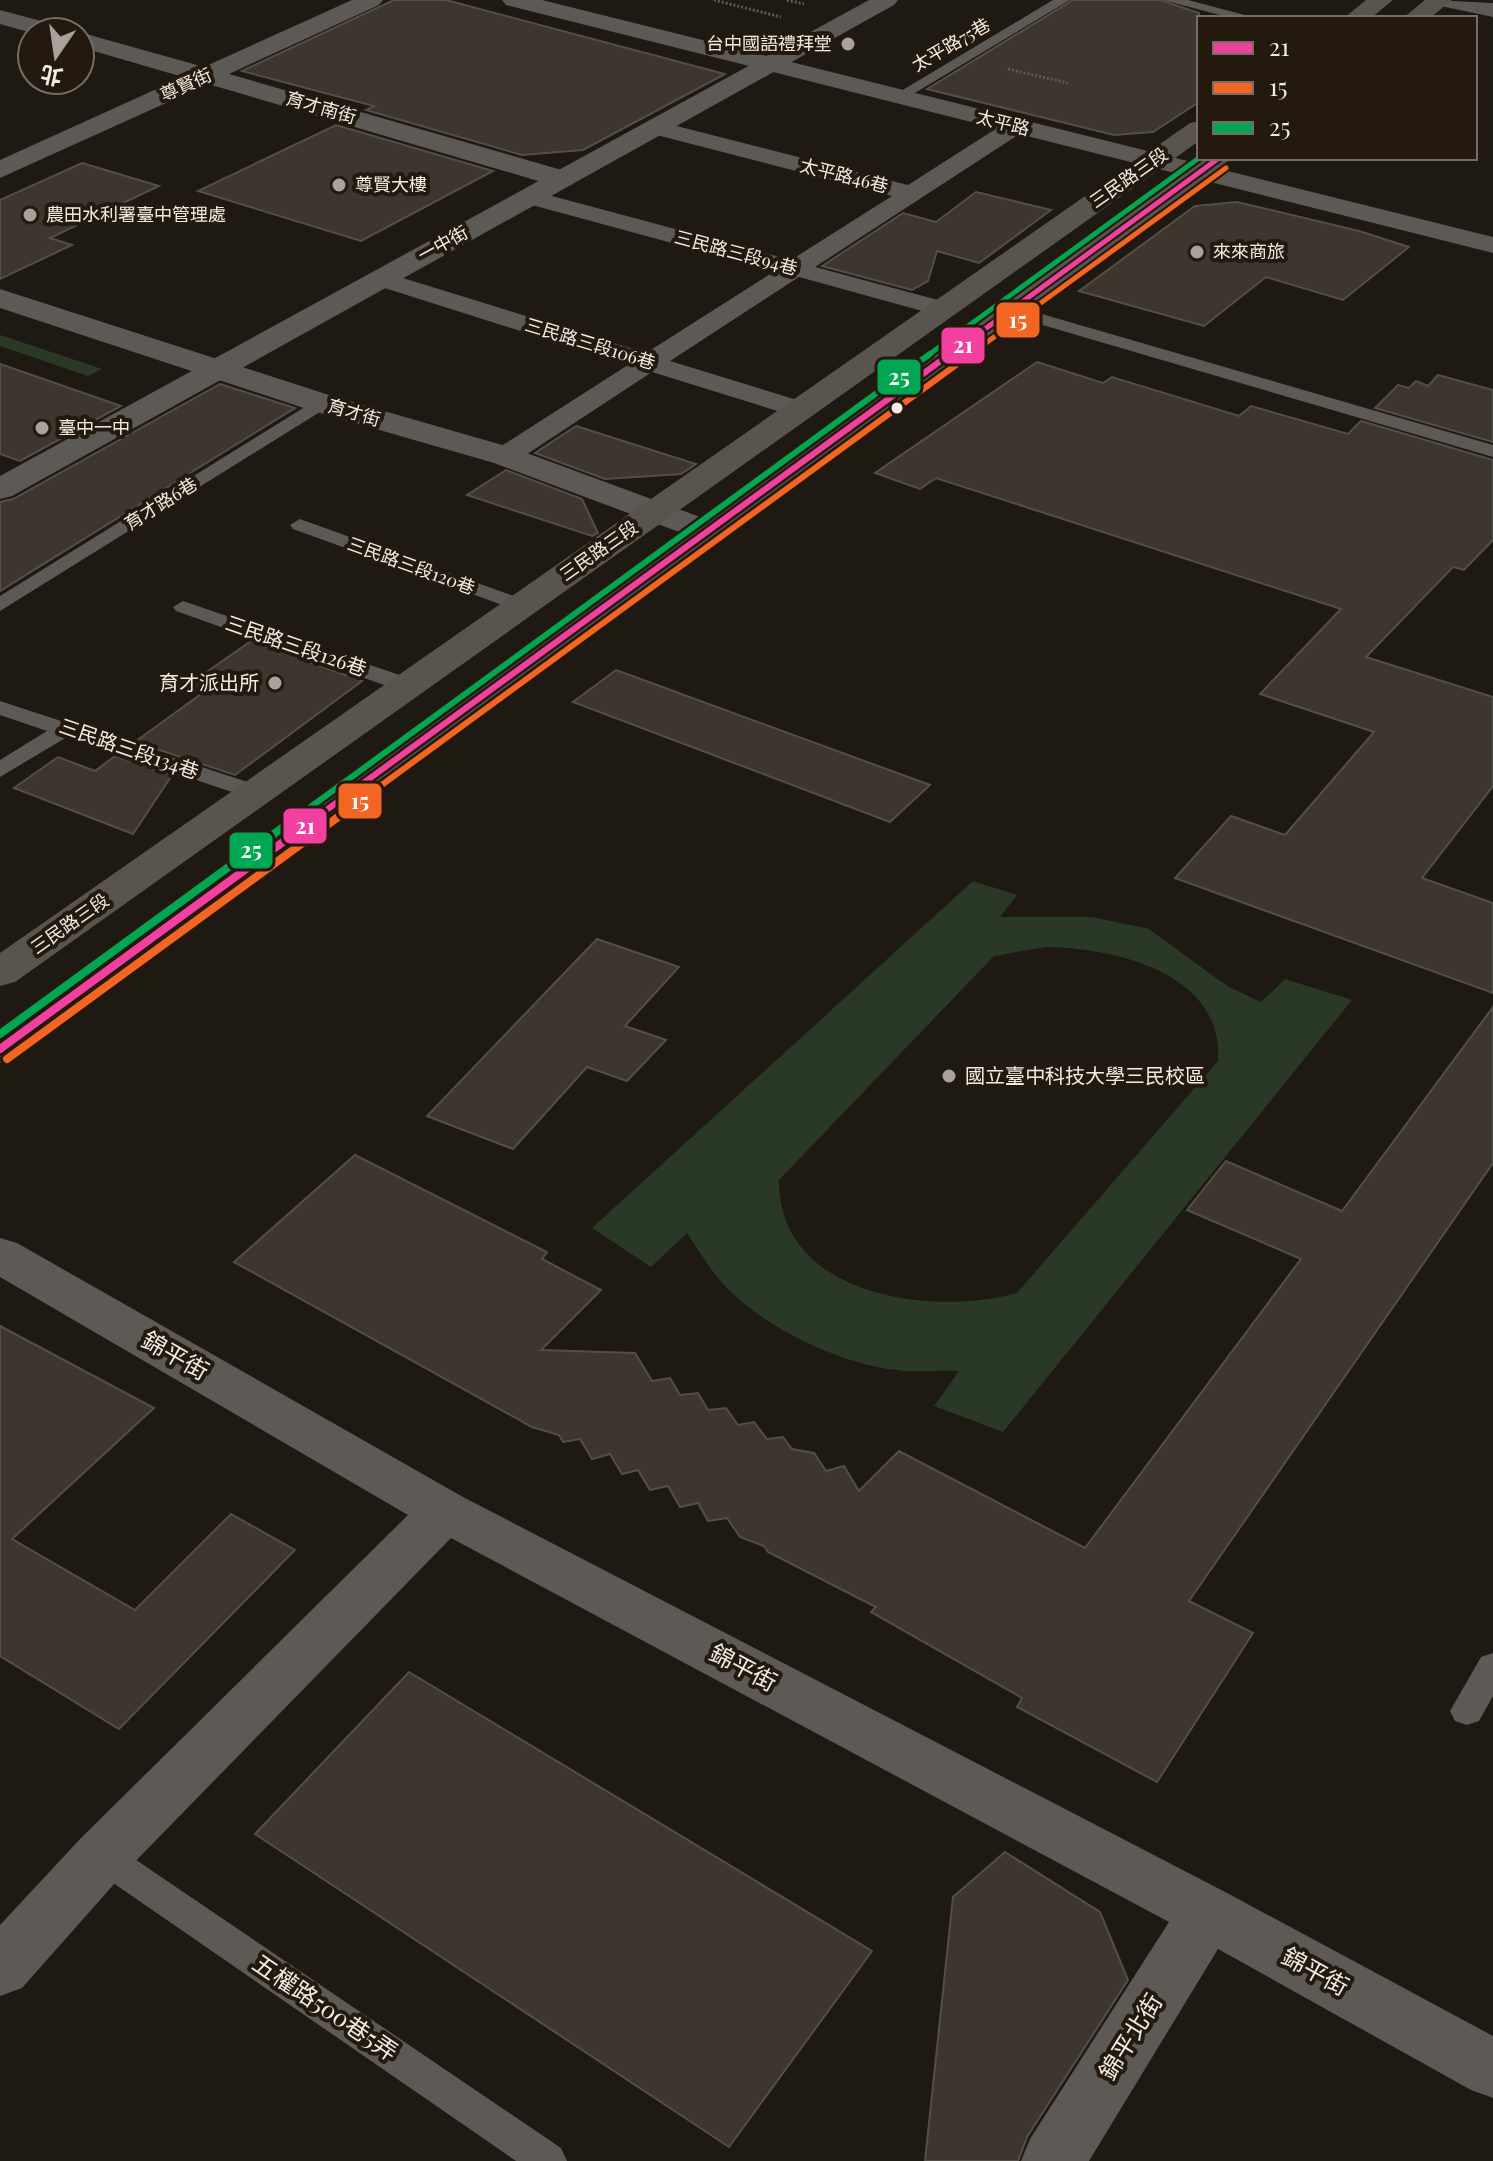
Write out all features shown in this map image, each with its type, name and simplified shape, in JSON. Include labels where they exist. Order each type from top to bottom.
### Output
[{"type":"main road","points":[[1359,16],[1381,0]]},
{"type":"main road","points":[[1418,16],[1442,0]]},
{"type":"main road","name":"三民路三段","points":[[0,973],[1197,130]]},
{"type":"main road","name":"三民路三段","points":[[0,1049],[1209,165]]},
{"type":"street","name":"尊賢街","points":[[0,170],[371,0]]},
{"type":"street","name":"太平路","points":[[514,0],[1153,161],[1209,165],[1493,245]]},
{"type":"street","name":"一中街","points":[[0,489],[886,0]]},
{"type":"street","points":[[1442,0],[1493,10]]},
{"type":"street","name":"育才南街","points":[[96,44],[562,179]]},
{"type":"street","name":"太平路46巷","points":[[657,128],[910,193],[1016,126]]},
{"type":"street","points":[[505,456],[910,193]]},
{"type":"street","name":"三民路三段94巷","points":[[529,197],[944,309]]},
{"type":"street","name":"三民路三段106巷","points":[[381,279],[800,410]]},
{"type":"street","name":"育才街","points":[[0,298],[321,403],[505,456],[707,531]]},
{"type":"street","name":"錦平街","points":[[0,1255],[445,1511],[1208,1913],[1493,2069]]},
{"type":"street","points":[[0,1968],[102,1856],[445,1511]]},
{"type":"street","name":"錦平北街","points":[[1053,2161],[1208,1913]]},
{"type":"lane","name":"太平路75巷","points":[[898,97],[1063,0]]},
{"type":"lane","points":[[1170,0],[1240,16]]},
{"type":"lane","points":[[1011,310],[1493,451]]},
{"type":"lane","name":"育才路6巷","points":[[0,605],[321,403]]},
{"type":"lane","name":"三民路三段120巷","points":[[300,525],[523,606]]},
{"type":"lane","name":"三民路三段126巷","points":[[183,607],[409,686]]},
{"type":"lane","name":"三民路三段134巷","points":[[0,708],[258,793]]},
{"type":"lane","points":[[0,770],[66,728]]},
{"type":"lane","points":[[1467,1711],[1493,1666]]},
{"type":"lane","name":"五權路500巷5弄","points":[[102,1856],[548,2161]]},
{"type":"path","points":[[714,0],[832,30]]},
{"type":"path","points":[[964,58],[1068,83]]},
{"type":"green space","points":[[0,335],[102,369],[88,376],[0,346]]},
{"type":"green space","points":[[973,881],[1017,895],[1000,917],[1092,917],[1149,929],[1227,986],[1261,1002],[1285,979],[1352,1000],[1003,1432],[934,1406],[959,1371],[905,1371],[876,1367],[831,1353],[766,1320],[725,1285],[687,1233],[651,1267],[592,1228]],"holes":[[[1045,947],[1132,960],[1160,971],[1184,986],[1203,1006],[1215,1031],[1218,1061],[1017,1293],[982,1300],[943,1302],[904,1298],[865,1289],[831,1273],[804,1250],[785,1219],[779,1180],[994,956]]]},
{"type":"building","points":[[394,0],[446,0],[725,74],[583,150],[522,155],[366,110],[374,106],[242,71]]},
{"type":"building","points":[[1073,0],[1160,0],[1199,13],[1197,103],[1153,132],[1114,135],[927,89]]},
{"type":"building","name":"尊賢大樓","points":[[336,125],[493,171],[361,241],[198,191]]},
{"type":"building","name":"農田水利署臺中管理處","points":[[82,163],[159,186],[50,238],[72,245],[0,279],[0,200]]},
{"type":"building","points":[[976,192],[1051,210],[979,263],[937,251],[928,281],[912,290],[822,266],[903,213],[936,222]]},
{"type":"building","points":[[1237,202],[1359,231],[1409,247],[1343,300],[1266,277],[1204,326],[1079,291],[1195,206]]},
{"type":"building","points":[[1037,362],[1103,383],[1112,377],[1239,416],[1251,406],[1348,434],[1361,421],[1493,460],[1493,540],[1464,570],[1453,567],[1366,657],[1493,697],[1493,786],[1422,878],[1493,903],[1493,993],[1175,878],[1231,816],[1285,835],[1374,732],[1260,694],[1341,609],[936,478],[920,489],[875,473]]},
{"type":"building","points":[[0,364],[121,406],[20,461],[0,454]]},
{"type":"building","points":[[1438,375],[1493,390],[1493,442],[1375,408],[1398,385],[1409,388],[1416,381],[1428,386]]},
{"type":"building","points":[[220,384],[295,408],[0,591],[0,502],[13,499]]},
{"type":"building","points":[[576,426],[696,464],[681,474],[605,479],[535,453]]},
{"type":"building","points":[[506,470],[582,499],[598,533],[592,536],[467,495]]},
{"type":"building","points":[[251,641],[362,681],[235,775],[135,742],[205,691],[188,685]]},
{"type":"building","points":[[616,670],[930,785],[890,822],[573,702]]},
{"type":"building","points":[[115,756],[172,775],[133,834],[14,788],[58,757],[95,771]]},
{"type":"building","points":[[597,939],[679,967],[625,1026],[666,1040],[627,1081],[587,1067],[513,1149],[427,1116]]},
{"type":"building","points":[[1493,1007],[1493,1163],[1189,1601],[1253,1633],[1157,1782],[1017,1707],[1022,1698],[871,1612],[876,1607],[768,1552],[764,1546],[740,1537],[727,1518],[708,1521],[698,1503],[680,1507],[668,1486],[650,1490],[638,1470],[622,1474],[610,1454],[592,1459],[580,1439],[563,1442],[559,1435],[532,1427],[234,1262],[355,1155],[547,1252],[542,1259],[601,1290],[541,1350],[635,1353],[652,1381],[670,1378],[680,1395],[698,1393],[708,1410],[726,1408],[738,1425],[754,1422],[767,1439],[783,1437],[792,1449],[814,1453],[826,1471],[844,1466],[859,1491],[899,1451],[1085,1548],[1301,1259],[1187,1210],[1226,1161],[1342,1211]]},
{"type":"building","points":[[0,1326],[154,1408],[12,1539],[135,1610],[231,1514],[295,1550],[119,1729],[0,1656]]},
{"type":"building","points":[[409,1672],[872,1951],[729,2147],[255,1834]]},
{"type":"building","points":[[1005,1852],[1100,1912],[1128,1980],[1027,2137],[1018,2161],[925,2161],[953,1897]]},
{"type":"transit line","name":"25","points":[[0,1034],[1197,159]]},
{"type":"transit line","name":"21","points":[[0,1049],[1216,160]]},
{"type":"transit line","name":"15","points":[[7,1059],[1226,168]]},
{"type":"place","name":"台中國語禮拜堂","points":[[848,44]]},
{"type":"place","name":"尊賢大樓","points":[[339,185]]},
{"type":"place","name":"農田水利署臺中管理處","points":[[30,215]]},
{"type":"place","name":"來來商旅","points":[[1197,252]]},
{"type":"place","name":"臺中一中","points":[[42,428]]},
{"type":"place","name":"育才派出所","points":[[275,683]]},
{"type":"place","name":"國立臺中科技大學三民校區","points":[[949,1076]]}]
